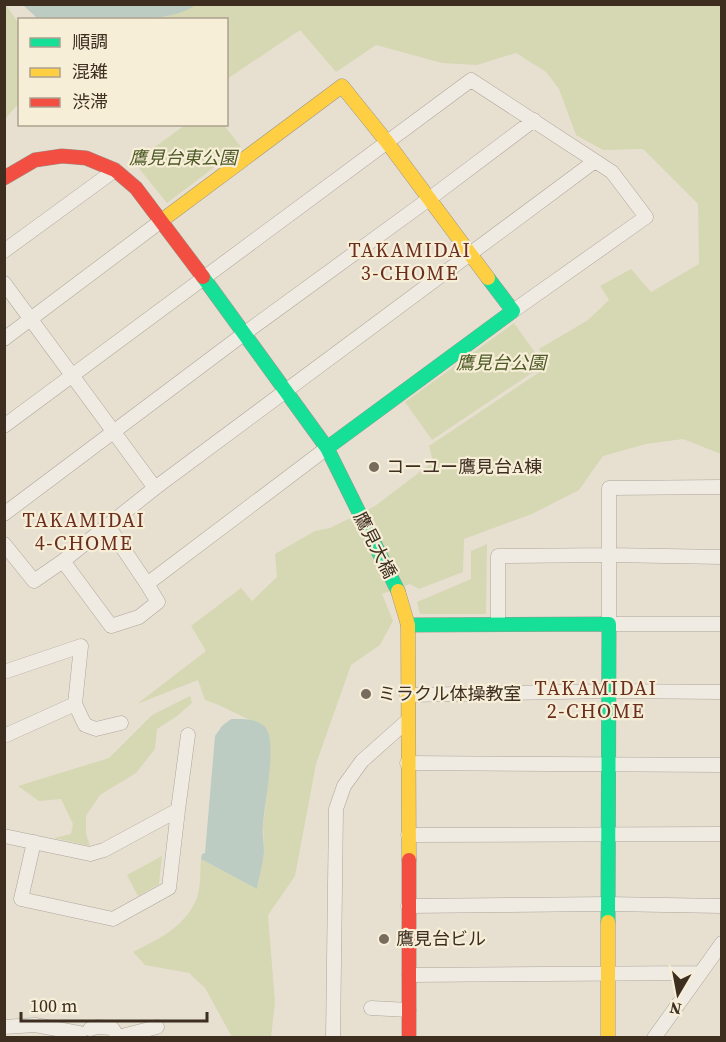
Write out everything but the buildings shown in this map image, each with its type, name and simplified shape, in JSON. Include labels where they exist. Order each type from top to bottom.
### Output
[{"type":"street","points":[[4,426],[471,80],[612,172],[646,217],[513,311],[147,584]]},
{"type":"street","points":[[4,339],[342,86],[387,142],[513,311]]},
{"type":"street","points":[[4,514],[534,120]]},
{"type":"street","name":"鷹見大橋","points":[[4,178],[34,160],[62,156],[86,158],[115,170],[136,188],[245,333],[327,448],[398,591],[408,625],[409,1038]]},
{"type":"street","points":[[4,544],[34,581],[63,561],[155,488],[595,161]]},
{"type":"street","points":[[4,251],[115,170]]},
{"type":"street","points":[[4,284],[155,488]]},
{"type":"street","points":[[608,1038],[609,488],[722,487]]},
{"type":"street","points":[[63,561],[111,626],[139,617],[158,602],[108,526]]},
{"type":"street","points":[[498,623],[498,556],[722,557]]},
{"type":"street","points":[[408,625],[722,624]]},
{"type":"street","points":[[4,672],[81,646],[75,704],[85,725],[96,729],[122,723]]},
{"type":"street","points":[[407,695],[609,691],[722,692]]},
{"type":"street","points":[[4,736],[75,704]]},
{"type":"street","points":[[333,1038],[336,809],[344,786],[362,761],[407,721]]},
{"type":"street","points":[[34,842],[21,899],[112,919],[169,888],[188,735]]},
{"type":"street","points":[[407,763],[722,765]]},
{"type":"street","points":[[4,836],[90,854],[104,850],[178,810]]},
{"type":"street","points":[[408,835],[722,834]]},
{"type":"street","points":[[408,906],[608,904],[722,906]]},
{"type":"street","points":[[654,1038],[722,943]]},
{"type":"street","points":[[409,975],[700,974]]},
{"type":"street","points":[[372,1008],[409,1010]]},
{"type":"street","points":[[4,1027],[35,1025],[79,1033],[85,1033],[97,1027],[111,1028],[117,1037],[157,1027]]},
{"type":"green space","points":[[196,4],[721,5],[721,454],[683,439],[646,444],[603,456],[579,490],[532,514],[464,539],[463,572],[419,589],[410,584],[382,594],[393,621],[380,645],[351,665],[316,764],[295,876],[268,915],[275,1003],[271,1037],[232,1037],[205,988],[189,973],[145,965],[133,952],[169,932],[191,910],[199,891],[201,859],[257,889],[264,853],[263,825],[270,744],[262,724],[205,700],[198,680],[137,704],[206,651],[191,626],[241,588],[252,601],[277,577],[275,554],[315,531],[330,528],[375,506],[433,462],[429,446],[550,365],[539,349],[588,320],[609,300],[600,286],[631,269],[651,292],[699,264],[698,204],[643,149],[603,150],[576,135],[559,89],[546,72],[516,53],[477,65],[442,63],[376,45],[336,72],[300,30],[228,78],[228,18],[153,18],[189,9]]},
{"type":"green space","points":[[6,5],[18,23],[18,104],[5,119]]},
{"type":"green space","name":"鷹見台東公園","points":[[184,126],[225,126],[241,147],[167,203],[134,162]]},
{"type":"green space","name":"鷹見台公園","points":[[514,323],[544,365],[432,440],[405,402]]},
{"type":"green space","points":[[487,544],[486,614],[420,614],[417,602],[471,579],[471,551]]},
{"type":"green space","points":[[190,696],[192,703],[157,729],[155,749],[136,773],[100,795],[86,816],[86,834],[90,846],[54,838],[71,834],[73,824],[61,799],[39,801],[18,786],[109,758],[152,715]]},
{"type":"green space","points":[[162,856],[159,884],[138,896],[127,875]]},
{"type":"shaded area","points":[[23,5],[196,5],[182,12],[152,18],[37,18]]},
{"type":"shaded area","points":[[231,719],[252,720],[262,724],[270,740],[270,764],[263,828],[264,852],[257,889],[201,859],[202,854],[205,853],[215,736]]},
{"type":"traffic: fast","points":[[203,277],[327,448],[398,591]]},
{"type":"traffic: fast","points":[[327,448],[513,311],[488,278]]},
{"type":"traffic: fast","points":[[408,625],[609,624],[608,922]]},
{"type":"traffic: slow","points":[[161,221],[342,86],[387,142],[488,278]]},
{"type":"traffic: slow","points":[[398,591],[408,625],[409,860]]},
{"type":"traffic: slow","points":[[608,922],[608,1038]]},
{"type":"traffic: jam","points":[[4,178],[35,160],[62,156],[86,158],[115,170],[136,188],[203,277]]},
{"type":"traffic: jam","points":[[409,860],[409,1038]]},
{"type":"place","name":"コーユー鷹見台A棟","points":[[374,467]]},
{"type":"place","name":"ミラクル体操教室","points":[[366,694]]},
{"type":"place","name":"鷹見台ビル","points":[[384,939]]},
{"type":"district","name":"TAKAMIDAI 3-CHOME","points":[[410,262]]},
{"type":"district","name":"TAKAMIDAI 4-CHOME","points":[[84,532]]},
{"type":"district","name":"TAKAMIDAI 2-CHOME","points":[[596,700]]}]
